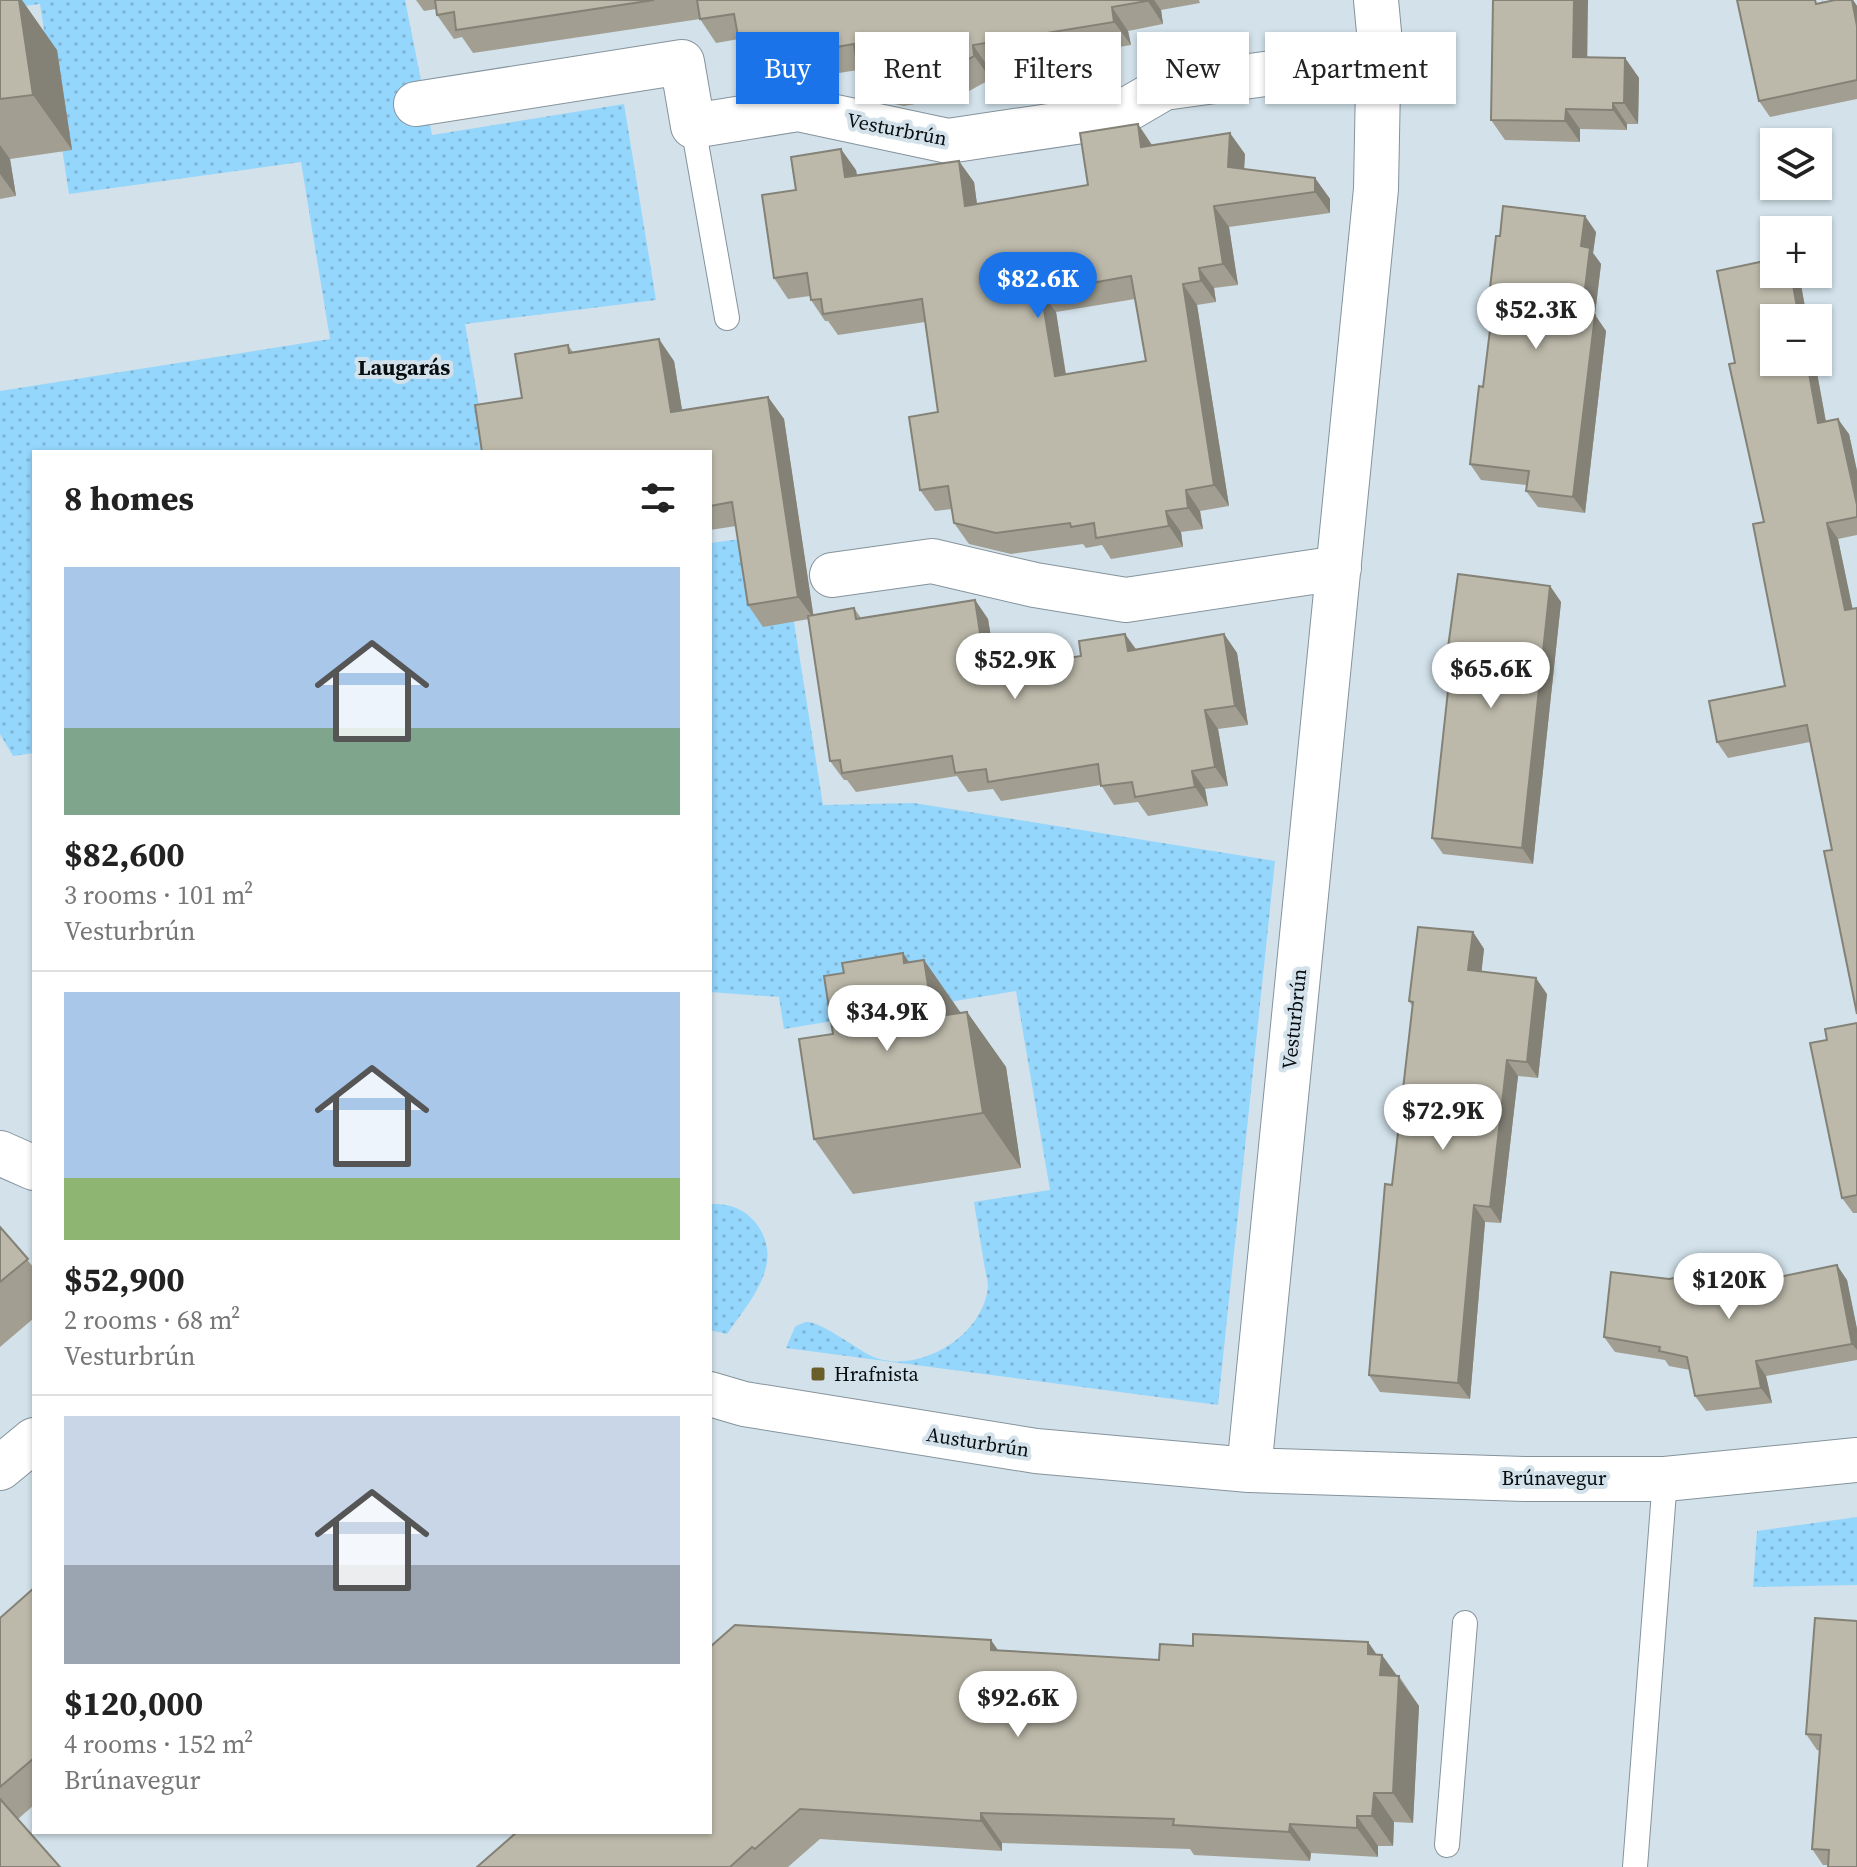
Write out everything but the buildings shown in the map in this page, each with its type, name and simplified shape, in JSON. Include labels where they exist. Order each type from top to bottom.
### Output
[{"type":"street","name":"Vesturbrún","points":[[1376,0],[1379,32]]},
{"type":"street","points":[[416,104],[682,62],[693,126]]},
{"type":"street","name":"Vesturbrún","points":[[693,126],[798,109],[948,141],[1116,116],[1164,88],[1265,74]]},
{"type":"street","name":"Vesturbrún","points":[[1249,1470],[1376,189],[1378,104]]},
{"type":"street","points":[[832,575],[932,561],[1035,585],[1126,600],[1339,568]]},
{"type":"street","points":[[0,1153],[32,1167]]},
{"type":"street","name":"Austurbrún","points":[[712,1395],[744,1404],[1036,1451],[1249,1470]]},
{"type":"street","points":[[0,1468],[32,1442]]},
{"type":"street","name":"Brúnavegur","points":[[1249,1470],[1524,1479],[1665,1479],[1857,1460]]},
{"type":"lane","points":[[693,126],[727,318]]},
{"type":"lane","points":[[1635,1867],[1665,1479]]},
{"type":"lane","points":[[1447,1845],[1465,1623]]},
{"type":"shaded area","points":[[0,0],[405,0],[432,135],[624,104],[656,300],[465,324],[487,450],[32,450],[32,753],[13,756],[0,734],[0,391],[330,339],[301,162],[69,194],[40,4],[0,9]]},
{"type":"shaded area","points":[[780,534],[823,805],[914,803],[1275,861],[1218,1405],[786,1348],[795,1327],[806,1322],[821,1326],[876,1358],[912,1360],[947,1346],[975,1321],[984,1305],[988,1287],[974,1202],[1050,1190],[1016,991],[784,1029],[779,997],[712,992],[712,543]]},
{"type":"shaded area","points":[[712,1204],[735,1207],[751,1217],[764,1237],[767,1252],[762,1280],[727,1334],[712,1330]]},
{"type":"shaded area","points":[[1857,1517],[1857,1585],[1753,1587],[1757,1531]]},
{"type":"place","name":"Hrafnista","points":[[818,1374]]},
{"type":"district","name":"Laugarás","points":[[404,367]]}]
